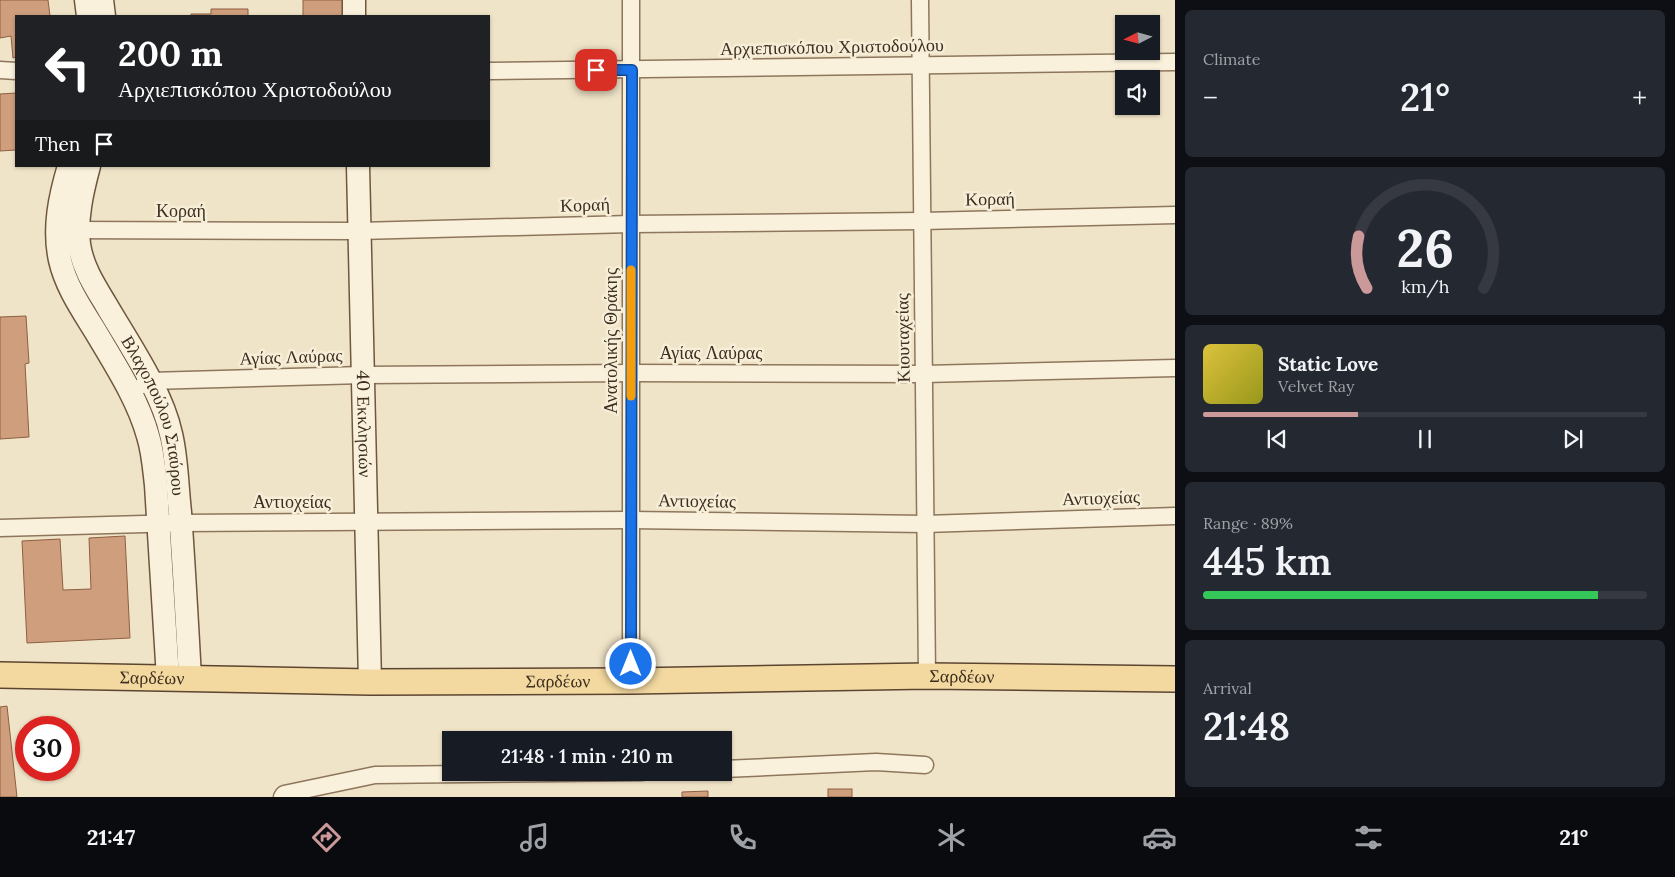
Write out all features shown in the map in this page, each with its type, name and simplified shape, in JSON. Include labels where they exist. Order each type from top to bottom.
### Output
[{"type":"main road","name":"Σαρδέων","points":[[0,675],[370,682],[631,681],[927,676],[1175,679]]},
{"type":"street","points":[[86,0],[88,15]]},
{"type":"street","points":[[102,0],[104,15]]},
{"type":"street","points":[[354,0],[354,15]]},
{"type":"street","name":"Ανατολικής Θράκης","points":[[631,0],[631,681]]},
{"type":"street","name":"Κιουταχείας","points":[[920,0],[927,676]]},
{"type":"street","name":"Αρχιεπισκόπου Χριστοδούλου","points":[[490,71],[1175,62]]},
{"type":"street","points":[[0,70],[15,71]]},
{"type":"street","name":"Βλαχοπούλου Σταύρου","points":[[69,167],[59,206],[68,230],[91,279],[150,381],[163,408],[171,432],[175,455],[169,523],[179,678]]},
{"type":"street","name":"Βλαχοπούλου Σταύρου","points":[[89,167],[79,209],[68,230],[60,262],[77,302],[130,392],[143,418],[169,523]]},
{"type":"street","name":"40 Εκκλησιών","points":[[358,167],[370,682]]},
{"type":"street","name":"Κοραή","points":[[68,230],[359,231],[631,224],[922,221],[1175,214]]},
{"type":"street","name":"Αγίας Λαύρας","points":[[130,392],[150,381],[363,375],[631,373],[924,374],[1175,368]]},
{"type":"street","name":"Αντιοχείας","points":[[0,528],[169,523],[366,521],[630,520],[925,524],[1175,516]]},
{"type":"street","points":[[732,769],[876,762],[925,765]]},
{"type":"street","points":[[282,797],[284,794],[375,775],[442,774]]},
{"type":"building","points":[[0,0],[48,0],[50,15],[15,15],[15,57],[13,58],[11,36],[0,38]]},
{"type":"building","points":[[303,0],[350,0],[350,15],[303,15]]},
{"type":"building","points":[[211,9],[248,9],[248,15],[191,15],[211,14]]},
{"type":"building","points":[[15,93],[15,150],[0,151],[0,94]]},
{"type":"building","points":[[26,316],[29,363],[25,364],[29,437],[0,439],[0,317]]},
{"type":"building","points":[[125,536],[130,638],[27,643],[22,541],[60,539],[63,590],[91,589],[89,538]]},
{"type":"building","points":[[7,706],[17,797],[0,797],[0,707]]},
{"type":"building","points":[[828,789],[852,789],[852,797],[828,797]]},
{"type":"building","points":[[708,791],[708,797],[682,797],[682,792]]},
{"type":"slow traffic","points":[[631,270],[631,396]]},
{"type":"route","points":[[596,70],[632,70],[631,664]]}]
